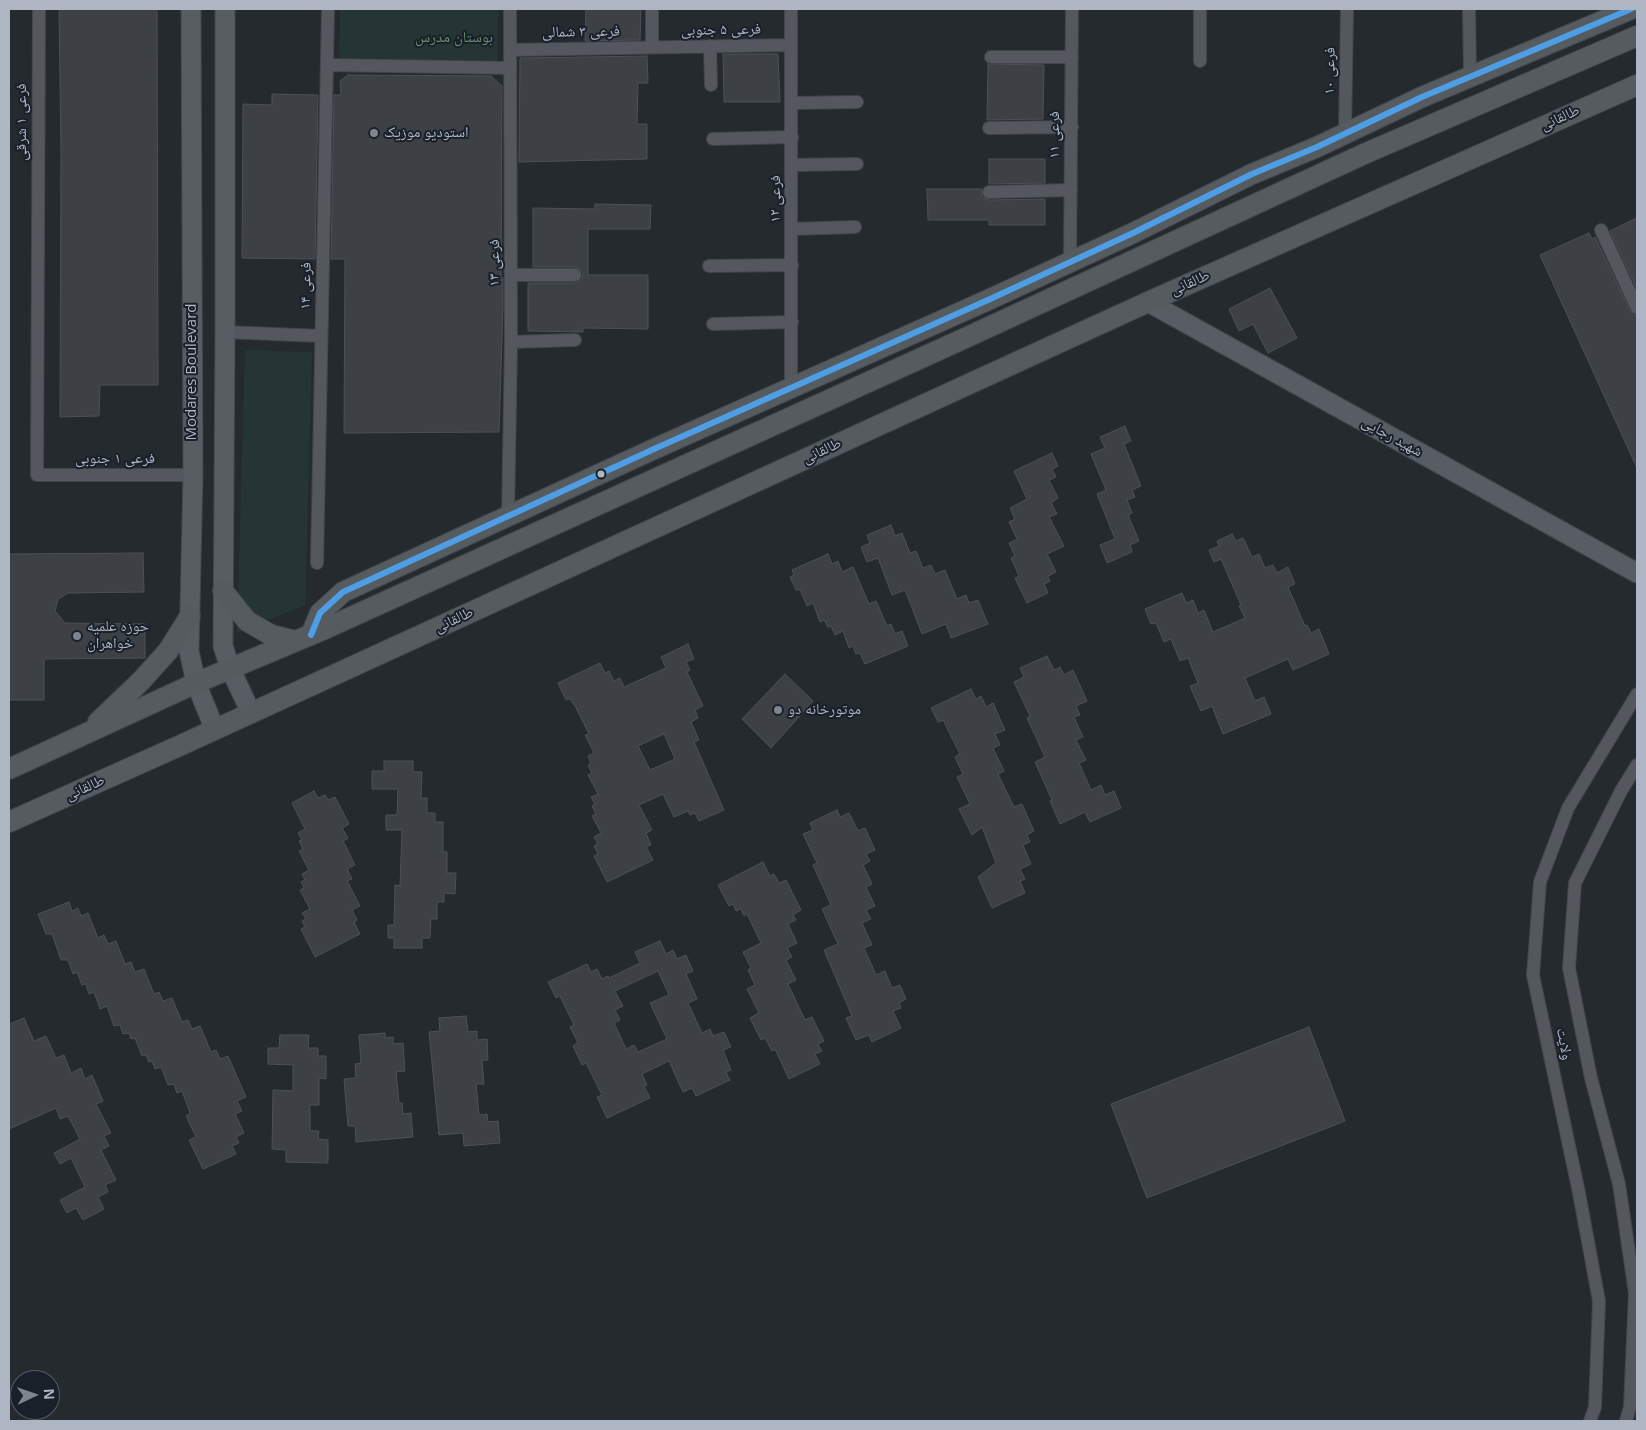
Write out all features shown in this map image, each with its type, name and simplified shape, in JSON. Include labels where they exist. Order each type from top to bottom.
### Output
[{"type":"main road","name":"Modares Boulevard","points":[[191,9],[193,475],[189,651],[196,683],[215,730]]},
{"type":"main road","points":[[225,9],[223,646],[230,668],[250,713]]},
{"type":"main road","points":[[303,638],[320,613],[343,592],[654,449],[1070,262],[1252,174],[1317,147],[1427,94],[1631,9]]},
{"type":"main road","points":[[9,770],[196,683],[303,638],[963,339],[1364,154],[1637,36]]},
{"type":"main road","name":"طالقانی","points":[[9,822],[215,730],[1148,302],[1637,85]]},
{"type":"main road","name":"شهید رجایی","points":[[1148,302],[1637,573]]},
{"type":"main road","points":[[223,591],[247,621],[271,635],[303,638]]},
{"type":"main road","points":[[86,734],[141,681],[168,651],[190,616]]},
{"type":"street","name":"فرعی ۱ شرقی","points":[[37,475],[38,9]]},
{"type":"street","name":"فرعی ۱۴","points":[[317,563],[328,9]]},
{"type":"street","name":"فرعی ۱۳","points":[[508,516],[511,342],[510,9]]},
{"type":"street","points":[[652,9],[652,47]]},
{"type":"street","name":"فرعی ۱۲","points":[[791,9],[792,388]]},
{"type":"street","name":"فرعی ۱۱","points":[[1070,262],[1072,9]]},
{"type":"street","points":[[1200,9],[1200,61]]},
{"type":"street","name":"فرعی ۱۰","points":[[1345,134],[1347,9]]},
{"type":"street","points":[[1469,9],[1470,76]]},
{"type":"street","name":"فرعی ۵ جنوبی","points":[[652,47],[790,45]]},
{"type":"street","points":[[710,46],[710,85]]},
{"type":"street","name":"فرعی ۳ شمالی","points":[[510,50],[652,47]]},
{"type":"street","points":[[990,57],[1072,57]]},
{"type":"street","points":[[328,65],[510,68]]},
{"type":"street","points":[[792,103],[857,102]]},
{"type":"street","points":[[989,128],[1072,127]]},
{"type":"street","points":[[712,139],[792,137]]},
{"type":"street","points":[[792,165],[856,164]]},
{"type":"street","points":[[989,192],[1071,190]]},
{"type":"street","points":[[792,229],[855,227]]},
{"type":"street","points":[[1601,230],[1637,308]]},
{"type":"street","points":[[709,266],[792,266]]},
{"type":"street","points":[[511,275],[575,275]]},
{"type":"street","points":[[713,324],[792,322]]},
{"type":"street","points":[[225,332],[321,336]]},
{"type":"street","points":[[511,342],[574,340]]},
{"type":"street","name":"فرعی ۱ جنوبی","points":[[37,475],[193,475]]},
{"type":"street","name":"ولایت","points":[[1590,1421],[1595,1407],[1599,1301],[1579,1192],[1533,975],[1540,882],[1568,808],[1637,694]]},
{"type":"street","name":"ولایت","points":[[1626,1421],[1630,1408],[1635,1293],[1619,1184],[1592,1078],[1569,968],[1575,883],[1621,791],[1637,765]]},
{"type":"green space","name":"بوستان مدرس","points":[[340,9],[498,9],[497,68],[339,66]]},
{"type":"green space","points":[[245,350],[312,352],[305,605],[237,633]]},
{"type":"building","points":[[59,9],[157,9],[158,385],[100,385],[99,416],[60,417],[61,153]]},
{"type":"building","points":[[586,9],[641,9],[640,40],[585,41]]},
{"type":"building","points":[[723,54],[778,54],[780,102],[724,102]]},
{"type":"building","points":[[647,56],[648,83],[638,83],[637,124],[647,124],[647,159],[519,162],[520,58]]},
{"type":"building","points":[[988,64],[1044,65],[1043,119],[987,120]]},
{"type":"building","points":[[348,75],[491,76],[502,86],[501,278],[503,278],[503,308],[499,432],[344,433],[345,259],[331,259],[334,95],[341,95],[340,81]]},
{"type":"building","points":[[272,94],[318,95],[315,259],[242,258],[243,104],[272,105]]},
{"type":"building","points":[[989,159],[1045,159],[1045,183],[989,184]]},
{"type":"building","points":[[927,189],[982,189],[982,197],[989,200],[1045,199],[1045,225],[989,225],[989,220],[928,220]]},
{"type":"building","points":[[595,204],[651,205],[650,229],[588,229],[588,275],[648,275],[648,329],[583,328],[583,332],[528,331],[528,283],[575,283],[582,279],[583,275],[582,271],[575,267],[533,267],[533,208],[595,209]]},
{"type":"building","points":[[1637,218],[1637,289],[1610,231]]},
{"type":"building","points":[[1589,233],[1592,239],[1595,237],[1630,311],[1633,315],[1637,316],[1637,468],[1540,255]]},
{"type":"building","points":[[1270,288],[1297,338],[1268,353],[1253,324],[1239,331],[1229,309]]},
{"type":"building","points":[[1125,426],[1131,441],[1124,444],[1141,486],[1132,490],[1135,497],[1127,500],[1132,513],[1128,515],[1139,541],[1130,545],[1132,552],[1107,563],[1100,545],[1115,539],[1097,494],[1106,490],[1091,454],[1105,448],[1100,437]]},
{"type":"building","points":[[1052,453],[1058,466],[1052,469],[1056,477],[1049,480],[1058,498],[1051,503],[1057,514],[1049,517],[1064,546],[1047,554],[1056,572],[1048,576],[1050,581],[1044,584],[1048,593],[1027,603],[1015,578],[1019,576],[1011,558],[1015,556],[1009,543],[1017,539],[1009,522],[1015,519],[1010,508],[1027,499],[1014,471]]},
{"type":"building","points":[[891,525],[895,536],[902,533],[910,553],[916,551],[923,568],[931,565],[935,574],[945,570],[957,599],[966,595],[969,603],[978,600],[988,624],[951,638],[946,624],[922,634],[905,590],[892,595],[878,558],[867,562],[861,547],[870,543],[867,535]]},
{"type":"building","points":[[1232,534],[1236,541],[1243,538],[1252,557],[1259,554],[1265,568],[1273,565],[1277,573],[1288,567],[1295,584],[1288,587],[1305,626],[1307,625],[1311,633],[1319,629],[1329,654],[1293,670],[1288,659],[1245,678],[1255,701],[1264,697],[1271,714],[1223,734],[1212,706],[1201,711],[1190,686],[1198,683],[1188,658],[1180,661],[1171,639],[1164,642],[1156,623],[1151,624],[1145,609],[1182,593],[1186,603],[1193,600],[1198,613],[1204,610],[1213,632],[1245,618],[1221,559],[1214,562],[1209,550],[1219,546],[1217,541]]},
{"type":"building","name":"حوزه علمیه خواهران","points":[[143,553],[144,592],[68,593],[58,599],[55,611],[65,623],[145,624],[145,658],[44,659],[44,700],[9,700],[9,554]]},
{"type":"building","points":[[828,554],[832,564],[838,561],[842,572],[853,567],[869,604],[876,601],[887,626],[891,624],[895,634],[902,631],[908,646],[865,664],[860,653],[856,654],[853,646],[849,648],[843,631],[835,635],[831,626],[828,627],[824,620],[820,622],[813,603],[807,606],[800,590],[796,590],[790,577],[794,575],[792,570]]},
{"type":"building","points":[[688,644],[694,659],[686,662],[690,670],[687,672],[703,706],[695,710],[698,718],[691,722],[699,740],[694,742],[724,810],[699,821],[695,813],[690,815],[688,811],[674,817],[663,794],[639,805],[652,830],[646,833],[651,845],[646,847],[653,860],[607,882],[594,856],[598,854],[594,846],[598,844],[594,837],[601,833],[592,816],[596,814],[592,806],[595,804],[591,797],[598,794],[588,775],[592,773],[588,765],[591,763],[588,756],[594,753],[585,735],[589,734],[575,706],[570,699],[566,700],[558,683],[600,663],[605,673],[609,671],[614,681],[620,678],[624,687],[666,668],[661,657]],"holes":[[[664,734],[675,759],[650,770],[638,746]]]},
{"type":"building","points":[[1047,656],[1054,670],[1060,667],[1064,675],[1073,670],[1087,701],[1076,706],[1080,715],[1074,717],[1083,737],[1076,740],[1086,760],[1079,763],[1091,790],[1101,785],[1105,795],[1114,791],[1121,808],[1090,822],[1085,812],[1060,824],[1050,801],[1052,800],[1035,762],[1045,757],[1027,718],[1030,716],[1014,682],[1024,677],[1020,668]]},
{"type":"building","name":"موتورخانه دو","points":[[785,674],[813,701],[771,748],[742,719]]},
{"type":"building","points":[[971,689],[976,699],[981,696],[986,707],[993,703],[1005,730],[995,734],[1000,745],[993,748],[1004,771],[998,774],[1014,807],[1022,804],[1034,831],[1027,835],[1030,842],[1023,845],[1031,864],[1020,869],[1025,879],[1020,881],[1025,893],[992,908],[978,877],[996,863],[982,827],[972,835],[959,809],[970,804],[957,777],[963,774],[955,757],[960,754],[943,720],[938,722],[931,708]]},
{"type":"building","points":[[384,761],[413,761],[413,772],[422,772],[421,798],[427,798],[427,813],[435,813],[435,822],[443,822],[443,852],[447,852],[447,873],[456,873],[455,894],[444,893],[444,902],[437,902],[437,919],[431,919],[430,938],[422,938],[422,948],[394,948],[394,938],[388,938],[388,925],[394,925],[395,885],[400,886],[402,830],[386,830],[386,815],[397,815],[398,789],[372,789],[372,771],[384,771]]},
{"type":"building","points":[[314,791],[318,798],[325,795],[328,800],[335,797],[349,824],[342,828],[348,838],[343,841],[355,865],[347,869],[352,879],[347,881],[360,906],[352,910],[357,920],[354,922],[360,934],[315,957],[301,929],[305,927],[302,921],[306,919],[302,913],[310,909],[300,890],[304,888],[301,882],[305,880],[302,874],[309,870],[299,851],[303,849],[299,841],[302,840],[298,833],[305,829],[292,803]]},
{"type":"building","points":[[837,810],[840,817],[849,813],[858,831],[865,828],[875,850],[866,854],[870,861],[863,865],[872,884],[866,887],[875,906],[866,910],[871,919],[862,923],[872,945],[864,948],[876,975],[885,971],[892,988],[900,985],[906,999],[899,1003],[901,1008],[893,1011],[901,1028],[872,1042],[869,1035],[856,1040],[846,1018],[852,1016],[824,950],[838,944],[822,909],[831,905],[813,865],[817,863],[803,834],[813,830],[810,823]]},
{"type":"building","points":[[763,862],[770,876],[774,874],[779,883],[786,880],[801,910],[793,915],[796,920],[788,924],[797,943],[787,948],[792,957],[786,960],[796,980],[788,984],[805,1020],[812,1017],[824,1041],[818,1044],[822,1051],[815,1054],[820,1064],[789,1079],[775,1049],[772,1051],[765,1038],[761,1040],[750,1018],[759,1013],[747,989],[755,985],[748,970],[751,968],[743,952],[761,943],[747,914],[744,916],[741,909],[736,911],[733,904],[729,906],[718,885]]},
{"type":"building","points":[[69,902],[72,911],[78,908],[81,916],[88,913],[98,938],[104,935],[108,944],[116,941],[125,964],[131,962],[135,972],[144,969],[154,994],[159,992],[163,1001],[172,998],[182,1022],[188,1020],[192,1029],[200,1026],[211,1052],[216,1050],[220,1059],[228,1056],[246,1097],[237,1101],[242,1111],[235,1114],[244,1133],[236,1137],[239,1143],[232,1146],[236,1154],[203,1169],[189,1140],[196,1137],[186,1116],[190,1113],[182,1091],[177,1093],[174,1084],[168,1085],[161,1067],[155,1069],[152,1061],[149,1062],[146,1055],[142,1056],[135,1038],[131,1039],[129,1033],[123,1034],[120,1025],[114,1026],[107,1006],[100,1009],[94,992],[89,994],[86,984],[82,985],[77,972],[73,974],[68,960],[61,960],[52,934],[46,934],[38,914]]},
{"type":"building","points":[[660,941],[666,954],[673,950],[677,959],[686,955],[693,971],[686,974],[697,999],[688,1003],[702,1033],[710,1029],[713,1036],[724,1032],[731,1047],[723,1050],[731,1070],[726,1072],[730,1080],[696,1096],[692,1088],[683,1092],[669,1061],[642,1074],[647,1085],[644,1086],[650,1098],[607,1118],[597,1097],[602,1095],[586,1063],[582,1065],[573,1046],[578,1043],[570,1027],[574,1025],[560,996],[556,998],[548,982],[587,964],[591,972],[597,969],[602,979],[608,976],[609,978],[640,963],[635,952]],"holes":[[[658,971],[669,995],[650,1003],[667,1039],[638,1052],[634,1045],[626,1049],[614,1023],[620,1020],[615,1010],[623,1006],[615,991]]]},
{"type":"building","points":[[466,1016],[468,1032],[477,1031],[477,1040],[487,1039],[488,1060],[482,1060],[484,1084],[476,1084],[479,1115],[487,1114],[488,1122],[498,1121],[500,1143],[464,1146],[463,1133],[439,1135],[429,1032],[440,1031],[439,1018]]},
{"type":"building","points":[[24,1018],[34,1041],[46,1036],[56,1058],[64,1055],[71,1073],[81,1068],[85,1079],[92,1075],[103,1101],[96,1104],[111,1133],[104,1136],[109,1146],[101,1150],[116,1180],[105,1185],[108,1192],[98,1197],[104,1209],[83,1220],[76,1208],[67,1213],[60,1200],[85,1187],[71,1158],[60,1164],[54,1153],[80,1139],[68,1116],[60,1119],[56,1108],[9,1129],[9,1024]]},
{"type":"building","points":[[1309,1027],[1345,1121],[1147,1198],[1111,1104]]},
{"type":"building","points":[[385,1033],[385,1038],[393,1037],[393,1044],[403,1043],[405,1071],[396,1072],[399,1103],[402,1103],[403,1114],[411,1113],[413,1137],[356,1142],[355,1126],[348,1126],[344,1079],[356,1078],[355,1064],[361,1063],[359,1035]]},
{"type":"building","points":[[280,1035],[309,1035],[308,1048],[318,1048],[318,1056],[326,1056],[326,1079],[319,1078],[319,1105],[310,1105],[310,1131],[319,1131],[318,1139],[328,1140],[328,1163],[286,1162],[286,1150],[272,1149],[273,1090],[293,1091],[293,1065],[268,1064],[268,1048],[279,1048]]},
{"type":"transit line","points":[[311,635],[320,613],[343,592],[654,449],[988,300],[1133,233],[1252,174],[1317,147],[1422,97],[1631,9]]},
{"type":"place","name":"استودیو موزیک","points":[[374,133]]},
{"type":"place","name":"حوزه علمیه خواهران","points":[[77,636]]},
{"type":"place","name":"موتورخانه دو","points":[[778,710]]}]
